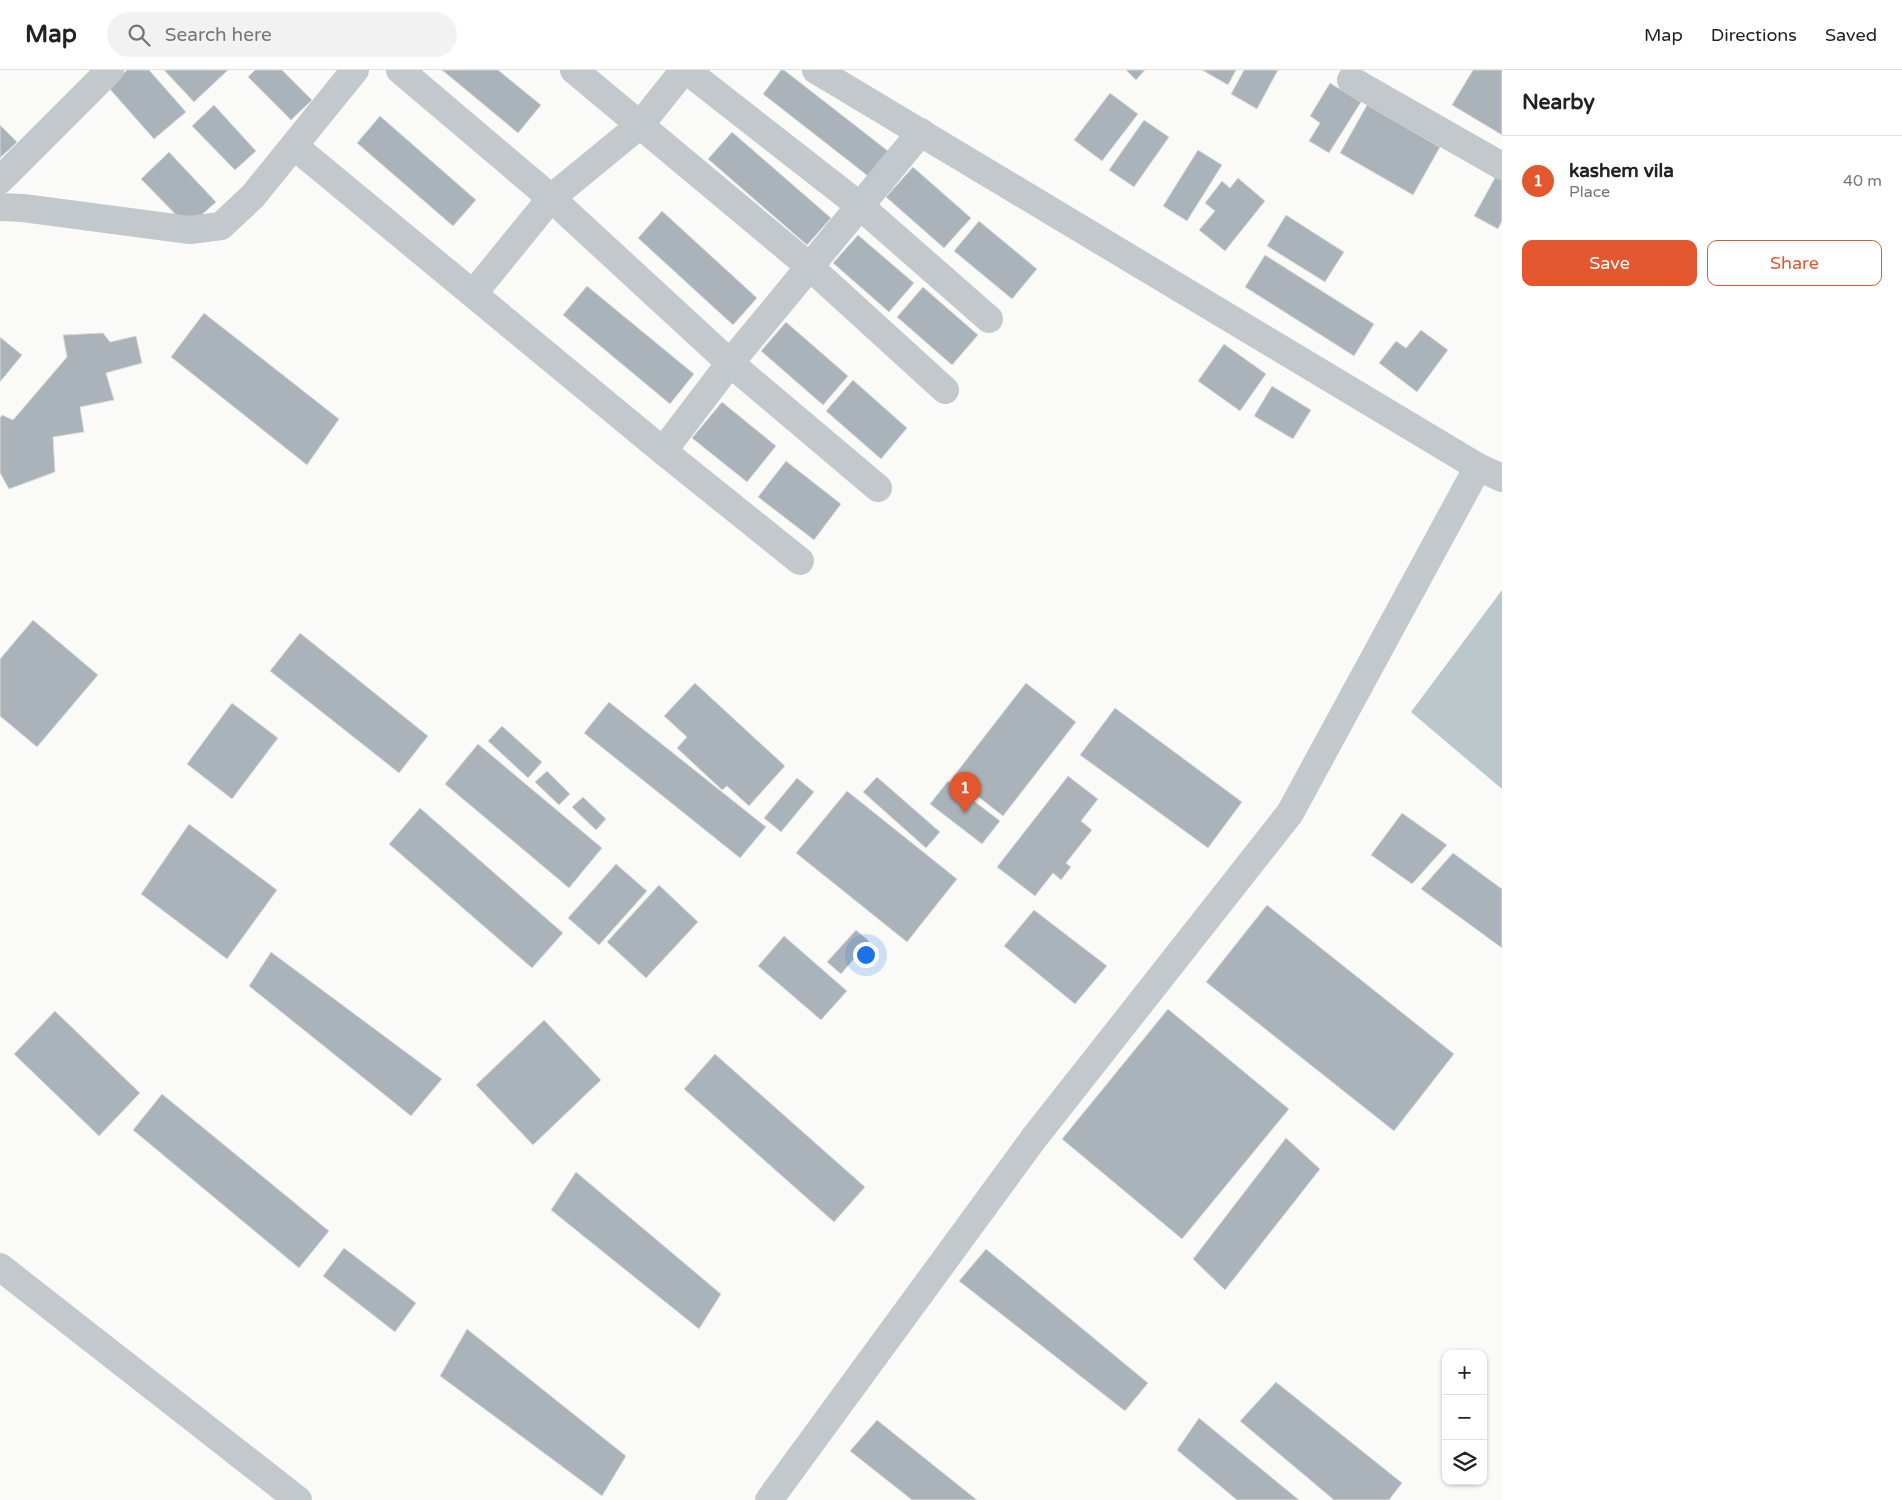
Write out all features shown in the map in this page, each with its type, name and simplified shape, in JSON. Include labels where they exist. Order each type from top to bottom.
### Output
[{"type":"street","points":[[0,180],[110,70]]},
{"type":"street","points":[[0,208],[23,208],[190,230],[221,226],[253,196],[355,70]]},
{"type":"street","points":[[400,70],[552,198],[730,363],[878,488]]},
{"type":"street","points":[[574,70],[810,267],[945,390]]},
{"type":"street","points":[[474,294],[552,198],[640,125],[685,70],[860,206],[989,319]]},
{"type":"street","points":[[816,70],[1478,467],[1502,478]]},
{"type":"street","points":[[1351,80],[1502,166]]},
{"type":"street","points":[[663,451],[730,363],[921,132]]},
{"type":"street","points":[[294,146],[663,451],[800,561]]},
{"type":"street","points":[[769,1500],[1034,1138],[1290,813],[1478,467]]},
{"type":"street","points":[[0,1267],[298,1500]]},
{"type":"shaded area","points":[[1502,590],[1502,789],[1411,712]]},
{"type":"building","points":[[127,70],[149,70],[186,112],[154,139],[108,87]]},
{"type":"building","points":[[164,70],[228,70],[194,102]]},
{"type":"building","points":[[255,70],[282,70],[312,100],[291,120],[248,77]]},
{"type":"building","points":[[442,70],[498,70],[541,105],[518,133]]},
{"type":"building","points":[[781,70],[784,70],[888,151],[868,176],[763,94]]},
{"type":"building","points":[[1126,70],[1145,70],[1136,80]]},
{"type":"building","points":[[1202,70],[1236,70],[1228,85]]},
{"type":"building","points":[[1244,70],[1278,70],[1257,109],[1231,94]]},
{"type":"building","points":[[1473,70],[1502,70],[1502,135],[1452,105]]},
{"type":"building","points":[[1330,83],[1361,102],[1329,153],[1309,141],[1320,123],[1310,116]]},
{"type":"building","points":[[1110,93],[1138,114],[1102,161],[1074,140]]},
{"type":"building","points":[[214,105],[256,151],[235,170],[192,126]]},
{"type":"building","points":[[1367,105],[1440,147],[1413,195],[1340,153]]},
{"type":"building","points":[[380,116],[476,200],[453,226],[357,143]]},
{"type":"building","points":[[1144,120],[1169,137],[1134,187],[1109,170]]},
{"type":"building","points":[[0,125],[17,142],[0,158]]},
{"type":"building","points":[[732,132],[831,218],[807,245],[708,159]]},
{"type":"building","points":[[1198,150],[1222,165],[1187,221],[1163,206]]},
{"type":"building","points":[[169,152],[216,202],[188,227],[141,179]]},
{"type":"building","points":[[913,167],[971,218],[944,248],[886,197]]},
{"type":"building","points":[[1496,176],[1502,179],[1502,221],[1498,229],[1474,216]]},
{"type":"building","points":[[1238,178],[1265,201],[1225,251],[1199,230],[1215,211],[1205,203],[1222,181],[1230,188]]},
{"type":"building","points":[[662,211],[757,298],[733,325],[638,238]]},
{"type":"building","points":[[1286,215],[1344,252],[1325,282],[1267,246]]},
{"type":"building","points":[[979,221],[1037,269],[1012,299],[954,251]]},
{"type":"building","points":[[858,235],[914,283],[889,312],[833,263]]},
{"type":"building","points":[[1265,255],[1374,324],[1354,356],[1245,287]]},
{"type":"building","points":[[587,286],[694,374],[670,404],[563,315]]},
{"type":"building","points":[[923,287],[978,335],[952,365],[897,317]]},
{"type":"building","points":[[204,313],[339,419],[307,465],[171,357]]},
{"type":"building","points":[[786,322],[848,376],[823,405],[761,351]]},
{"type":"building","points":[[1421,330],[1448,350],[1417,392],[1379,363],[1396,341],[1406,348]]},
{"type":"building","points":[[103,333],[110,342],[136,336],[142,363],[106,373],[114,400],[80,407],[84,432],[53,437],[55,472],[9,489],[0,473],[0,418],[2,415],[13,420],[67,357],[63,335]]},
{"type":"building","points":[[0,337],[22,355],[0,382]]},
{"type":"building","points":[[1224,344],[1266,374],[1240,411],[1198,381]]},
{"type":"building","points":[[853,380],[907,428],[881,459],[826,411]]},
{"type":"building","points":[[1272,386],[1311,410],[1293,439],[1254,416]]},
{"type":"building","points":[[722,402],[776,446],[747,482],[692,438]]},
{"type":"building","points":[[786,461],[841,504],[814,540],[758,497]]},
{"type":"building","points":[[33,620],[98,675],[37,747],[0,716],[0,659]]},
{"type":"building","points":[[300,633],[428,736],[399,773],[270,671]]},
{"type":"building","points":[[695,683],[785,766],[749,806],[727,786],[722,790],[677,748],[687,737],[664,716]]},
{"type":"building","points":[[1026,683],[1076,722],[1003,816],[953,777]]},
{"type":"building","points":[[609,702],[766,827],[740,858],[584,733]]},
{"type":"building","points":[[232,703],[278,738],[232,799],[187,764]]},
{"type":"building","points":[[1115,708],[1242,802],[1208,848],[1080,755]]},
{"type":"building","points":[[502,726],[542,762],[528,778],[488,741]]},
{"type":"building","points":[[478,744],[602,848],[569,888],[445,784]]},
{"type":"building","points":[[547,771],[570,794],[559,805],[535,782]]},
{"type":"building","points":[[1068,776],[1098,799],[1081,821],[1092,830],[1066,863],[1071,867],[1061,880],[1053,873],[1035,896],[997,867]]},
{"type":"building","points":[[877,777],[940,832],[926,848],[863,792]]},
{"type":"building","points":[[797,778],[814,792],[781,832],[764,818]]},
{"type":"building","points":[[948,781],[1000,821],[982,844],[930,804]]},
{"type":"building","points":[[847,791],[957,879],[907,942],[796,853]]},
{"type":"building","points":[[583,797],[606,819],[596,830],[572,807]]},
{"type":"building","points":[[420,808],[563,933],[532,968],[389,844]]},
{"type":"building","points":[[1402,813],[1447,845],[1412,884],[1371,855]]},
{"type":"building","points":[[189,824],[277,890],[227,959],[141,894]]},
{"type":"building","points":[[1453,853],[1502,889],[1502,948],[1421,889]]},
{"type":"building","points":[[616,864],[647,891],[599,945],[568,918]]},
{"type":"building","points":[[659,885],[698,922],[646,978],[607,942]]},
{"type":"building","points":[[1267,905],[1454,1054],[1394,1131],[1206,982]]},
{"type":"building","points":[[1034,910],[1107,966],[1075,1004],[1004,946]]},
{"type":"building","points":[[856,930],[869,941],[841,974],[827,962]]},
{"type":"building","points":[[784,936],[847,991],[821,1020],[758,966]]},
{"type":"building","points":[[271,952],[442,1079],[411,1116],[249,986]]},
{"type":"building","points":[[1168,1009],[1289,1109],[1182,1239],[1062,1139]]},
{"type":"building","points":[[55,1011],[140,1093],[99,1136],[14,1054]]},
{"type":"building","points":[[544,1020],[601,1080],[533,1145],[476,1085]]},
{"type":"building","points":[[715,1054],[865,1187],[834,1222],[684,1089]]},
{"type":"building","points":[[162,1094],[329,1231],[299,1268],[133,1130]]},
{"type":"building","points":[[1286,1138],[1320,1169],[1225,1290],[1193,1259]]},
{"type":"building","points":[[576,1172],[721,1294],[699,1329],[551,1210]]},
{"type":"building","points":[[344,1248],[416,1303],[395,1332],[323,1276]]},
{"type":"building","points":[[986,1249],[1148,1383],[1125,1411],[959,1281]]},
{"type":"building","points":[[467,1329],[626,1456],[602,1496],[440,1376]]},
{"type":"building","points":[[1276,1382],[1402,1483],[1389,1500],[1334,1500],[1240,1421]]},
{"type":"building","points":[[1199,1418],[1299,1500],[1237,1500],[1177,1450]]},
{"type":"building","points":[[877,1420],[977,1500],[912,1500],[850,1451]]},
{"type":"place","name":"kashem vila","points":[[965,813]]}]
